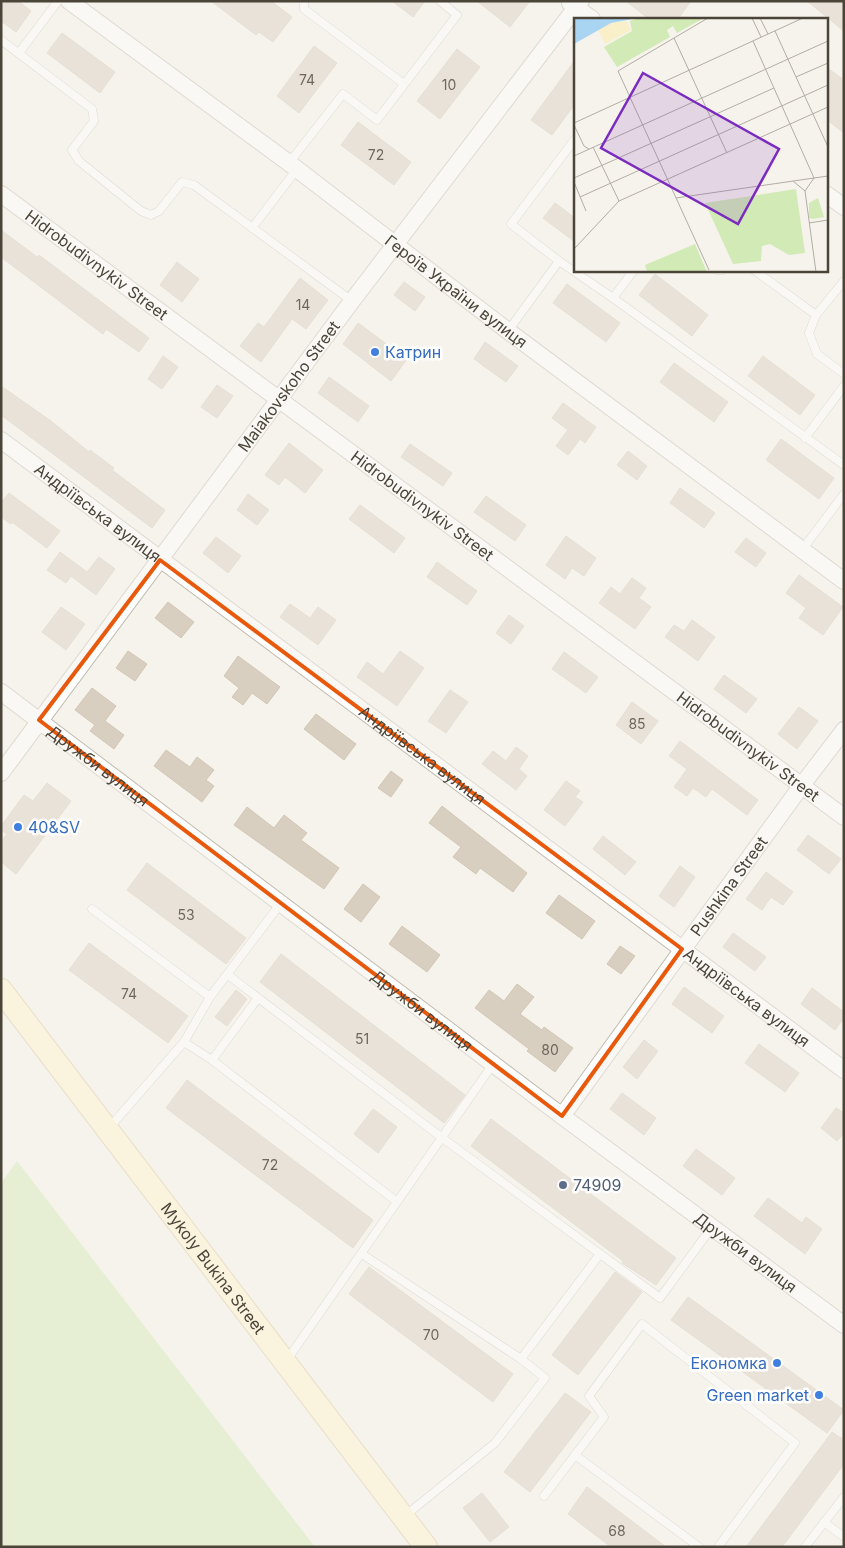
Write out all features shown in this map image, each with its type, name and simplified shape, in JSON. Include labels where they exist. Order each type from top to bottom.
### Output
[{"type":"street","name":"Героїв України вулиця","points":[[68,2],[293,166],[508,331],[844,581]]},
{"type":"street","points":[[575,3],[591,18]]},
{"type":"street","name":"Maiakovskoho Street","points":[[1,773],[575,3]]},
{"type":"street","name":"Hidrobudivnykiv Street","points":[[1,194],[844,817]]},
{"type":"street","points":[[828,195],[844,207]]},
{"type":"street","name":"Андріївська вулиця","points":[[1,440],[844,1070]]},
{"type":"street","name":"Дружби вулиця","points":[[1,692],[562,1116],[844,1325]]},
{"type":"street","name":"Pushkina Street","points":[[562,1116],[682,949],[844,730]]},
{"type":"street","name":"Mykoly Bukina Street","points":[[1,990],[426,1547]]},
{"type":"lane","points":[[304,1],[304,9],[404,84]]},
{"type":"lane","points":[[252,228],[343,94],[377,120],[457,15],[440,1]]},
{"type":"lane","points":[[20,53],[68,2]]},
{"type":"lane","points":[[1,40],[92,110],[94,120],[72,150],[79,161],[141,211],[151,215],[159,210],[182,182],[194,185],[352,301]]},
{"type":"lane","points":[[574,140],[511,224],[559,261],[844,465]]},
{"type":"lane","points":[[508,331],[559,261]]},
{"type":"lane","points":[[613,298],[633,271]]},
{"type":"lane","points":[[755,271],[816,314]]},
{"type":"lane","points":[[844,281],[816,314],[809,333],[817,354],[844,374]]},
{"type":"lane","points":[[805,438],[844,386]]},
{"type":"lane","points":[[802,550],[844,494]]},
{"type":"lane","points":[[108,1129],[184,1042],[210,997],[281,903]]},
{"type":"lane","points":[[92,909],[210,997]]},
{"type":"lane","points":[[228,975],[441,1137],[660,1298],[712,1227]]},
{"type":"lane","points":[[212,1060],[258,998]]},
{"type":"lane","points":[[184,1042],[212,1060],[396,1201]]},
{"type":"lane","points":[[286,1362],[362,1254],[396,1201],[493,1064]]},
{"type":"lane","points":[[362,1254],[521,1358],[545,1378],[495,1443],[404,1517]]},
{"type":"lane","points":[[521,1358],[600,1254]]},
{"type":"lane","points":[[544,1496],[604,1417],[589,1396],[642,1324],[795,1443],[718,1547]]},
{"type":"lane","points":[[575,1455],[699,1547]]},
{"type":"lane","points":[[805,1547],[844,1497]]},
{"type":"lane","points":[[824,1522],[844,1537]]},
{"type":"highlighted area","points":[[160,560],[682,949],[562,1116],[39,720]]},
{"type":"green space","points":[[17,1161],[315,1547],[1,1547],[1,1183]]},
{"type":"building","points":[[1,1],[18,1],[31,11],[16,32],[1,21]]},
{"type":"building","points":[[211,1],[271,1],[292,17],[273,42],[259,32],[256,35]]},
{"type":"building","points":[[392,1],[425,1],[413,17]]},
{"type":"building","points":[[477,1],[530,1],[510,27]]},
{"type":"building","points":[[626,1],[691,1],[679,18],[648,18]]},
{"type":"building","points":[[807,1],[844,1],[844,31]]},
{"type":"building","points":[[62,33],[115,72],[100,93],[47,53]]},
{"type":"building","points":[[314,46],[337,63],[299,113],[277,96]]},
{"type":"building","points":[[457,49],[480,67],[440,119],[417,101]]},
{"type":"building","points":[[574,61],[574,105],[552,135],[531,120]]},
{"type":"building","points":[[828,68],[844,80],[844,133],[828,121]]},
{"type":"building","points":[[358,122],[411,162],[394,185],[341,145]]},
{"type":"building","points":[[555,203],[574,217],[574,241],[543,218]]},
{"type":"building","points":[[1,230],[37,257],[39,255],[149,338],[139,352],[106,329],[103,334],[1,257]]},
{"type":"building","points":[[177,262],[199,279],[182,302],[160,285]]},
{"type":"building","points":[[655,274],[708,315],[692,336],[639,295]]},
{"type":"building","points":[[300,278],[328,300],[306,329],[292,319],[261,362],[240,346],[258,323],[264,327]]},
{"type":"building","points":[[404,282],[425,297],[415,311],[394,295]]},
{"type":"building","points":[[567,284],[620,323],[606,342],[553,303]]},
{"type":"building","name":"Катрин","points":[[358,323],[407,359],[391,381],[343,344]]},
{"type":"building","points":[[485,342],[518,366],[506,382],[474,359]]},
{"type":"building","points":[[163,356],[178,367],[162,389],[148,379]]},
{"type":"building","points":[[763,356],[815,395],[800,415],[748,376]]},
{"type":"building","points":[[674,363],[728,402],[714,422],[660,382]]},
{"type":"building","points":[[329,377],[369,406],[358,422],[318,393]]},
{"type":"building","points":[[217,385],[233,396],[217,418],[201,407]]},
{"type":"building","points":[[1,386],[51,421],[89,452],[90,450],[114,468],[112,470],[165,510],[152,528],[1,415]]},
{"type":"building","points":[[563,403],[596,427],[585,443],[580,439],[568,455],[556,446],[568,430],[552,418]]},
{"type":"building","points":[[781,439],[834,478],[819,499],[766,460]]},
{"type":"building","points":[[289,443],[323,470],[305,493],[285,477],[279,485],[265,475]]},
{"type":"building","points":[[410,444],[452,473],[443,486],[401,457]]},
{"type":"building","points":[[628,451],[647,466],[637,480],[617,465]]},
{"type":"building","points":[[680,488],[715,513],[704,528],[670,503]]},
{"type":"building","points":[[9,493],[60,531],[47,548],[12,522],[11,524],[1,517],[1,503]]},
{"type":"building","points":[[248,494],[269,510],[257,525],[237,510]]},
{"type":"building","points":[[486,496],[526,525],[515,541],[474,512]]},
{"type":"building","points":[[360,505],[405,538],[394,553],[349,519]]},
{"type":"building","points":[[566,536],[596,558],[584,576],[572,568],[565,579],[546,565]]},
{"type":"building","points":[[216,537],[241,556],[228,573],[203,553]]},
{"type":"building","points":[[746,538],[766,553],[756,567],[735,552]]},
{"type":"building","points":[[60,552],[87,572],[99,557],[115,569],[96,595],[71,576],[66,583],[47,570]]},
{"type":"building","points":[[437,562],[477,591],[467,605],[427,577]]},
{"type":"building","points":[[799,575],[843,607],[823,635],[799,618],[806,608],[786,593]]},
{"type":"building","points":[[632,578],[646,588],[639,598],[651,607],[635,629],[599,603],[611,587],[620,594]]},
{"type":"building","points":[[168,602],[194,622],[181,638],[155,618]]},
{"type":"building","points":[[290,604],[310,618],[318,607],[336,620],[318,645],[280,617]]},
{"type":"building","points":[[61,607],[85,624],[66,650],[42,632]]},
{"type":"building","points":[[509,615],[524,626],[511,644],[496,633]]},
{"type":"building","points":[[692,620],[715,637],[698,661],[665,637],[674,625],[684,631]]},
{"type":"building","points":[[128,651],[147,664],[135,681],[116,668]]},
{"type":"building","points":[[400,651],[424,668],[397,706],[357,677],[367,662],[383,674]]},
{"type":"building","points":[[564,652],[598,677],[586,693],[552,669]]},
{"type":"building","points":[[238,656],[280,687],[267,704],[252,693],[243,705],[232,697],[239,688],[224,676]]},
{"type":"building","points":[[724,675],[757,699],[746,713],[714,689]]},
{"type":"building","points":[[92,688],[116,706],[105,721],[124,735],[114,749],[90,731],[95,725],[75,710]]},
{"type":"building","points":[[450,690],[468,702],[446,733],[428,721]]},
{"type":"building","points":[[632,702],[658,721],[641,744],[616,725]]},
{"type":"building","points":[[799,707],[818,721],[797,749],[778,734]]},
{"type":"building","points":[[316,714],[356,744],[344,760],[304,729]]},
{"type":"building","points":[[680,741],[758,800],[747,815],[712,789],[706,797],[693,788],[687,796],[674,787],[687,769],[669,756]]},
{"type":"building","points":[[516,747],[528,756],[519,769],[527,776],[516,790],[482,764],[493,751],[506,761]]},
{"type":"building","points":[[166,750],[190,767],[197,757],[214,770],[206,780],[214,786],[202,802],[154,766]]},
{"type":"building","points":[[391,771],[403,780],[391,797],[378,788]]},
{"type":"building","points":[[566,781],[580,791],[575,797],[583,802],[565,826],[544,810]]},
{"type":"building","points":[[47,783],[71,801],[16,874],[1,862],[1,842],[7,834],[1,830],[1,826],[24,795],[33,801]]},
{"type":"building","points":[[442,806],[527,873],[513,892],[480,868],[476,874],[453,857],[461,847],[429,823]]},
{"type":"building","points":[[247,807],[274,828],[284,815],[307,833],[301,840],[339,868],[324,889],[234,825]]},
{"type":"building","points":[[808,835],[841,859],[829,874],[797,850]]},
{"type":"building","points":[[603,836],[636,862],[625,875],[593,849]]},
{"type":"building","points":[[147,863],[246,938],[226,964],[127,890]]},
{"type":"building","points":[[680,866],[695,877],[674,907],[659,896]]},
{"type":"building","points":[[766,872],[793,892],[783,905],[771,897],[762,910],[746,899]]},
{"type":"building","points":[[363,884],[380,897],[361,922],[344,909]]},
{"type":"building","points":[[559,895],[595,921],[582,939],[546,913]]},
{"type":"building","points":[[402,926],[440,955],[427,972],[389,944]]},
{"type":"building","points":[[733,933],[766,957],[755,971],[723,947]]},
{"type":"building","points":[[89,943],[188,1016],[168,1043],[69,970]]},
{"type":"building","points":[[620,946],[635,956],[621,974],[607,964]]},
{"type":"building","points":[[281,954],[465,1095],[444,1123],[260,982]]},
{"type":"building","points":[[517,984],[534,997],[520,1014],[542,1030],[544,1027],[573,1048],[555,1072],[527,1051],[529,1049],[475,1008],[489,990],[504,1001]]},
{"type":"building","points":[[684,987],[724,1016],[712,1033],[672,1004]]},
{"type":"building","points":[[812,988],[844,1012],[844,1018],[835,1030],[801,1004]]},
{"type":"building","points":[[236,990],[247,999],[227,1026],[215,1017]]},
{"type":"building","points":[[644,1040],[658,1051],[637,1079],[623,1067]]},
{"type":"building","points":[[759,1044],[799,1073],[785,1092],[745,1063]]},
{"type":"building","points":[[187,1080],[373,1220],[353,1248],[166,1108]]},
{"type":"building","points":[[622,1093],[656,1118],[644,1135],[610,1109]]},
{"type":"building","points":[[836,1108],[844,1113],[844,1133],[837,1141],[821,1128]]},
{"type":"building","points":[[373,1109],[397,1127],[378,1153],[354,1134]]},
{"type":"building","points":[[491,1119],[676,1258],[656,1285],[622,1263],[623,1261],[471,1146]]},
{"type":"building","points":[[696,1149],[735,1178],[722,1195],[683,1166]]},
{"type":"building","points":[[768,1198],[802,1223],[806,1217],[822,1229],[805,1254],[754,1216]]},
{"type":"building","points":[[369,1267],[513,1374],[493,1402],[349,1294]]},
{"type":"building","points":[[615,1272],[642,1292],[578,1375],[552,1355]]},
{"type":"building","points":[[688,1297],[844,1410],[827,1433],[671,1320]]},
{"type":"building","points":[[565,1393],[591,1412],[530,1492],[504,1472]]},
{"type":"building","points":[[832,1432],[844,1440],[844,1464],[782,1547],[746,1547]]},
{"type":"building","points":[[587,1487],[666,1547],[611,1547],[568,1514]]},
{"type":"building","points":[[482,1493],[509,1527],[490,1542],[463,1508]]},
{"type":"place","name":"Катрин","points":[[375,352]]},
{"type":"place","name":"40&SV","points":[[18,827]]},
{"type":"place","name":"74909","points":[[563,1185]]},
{"type":"place","name":"Економка","points":[[777,1363]]},
{"type":"place","name":"Green market","points":[[819,1395]]}]
